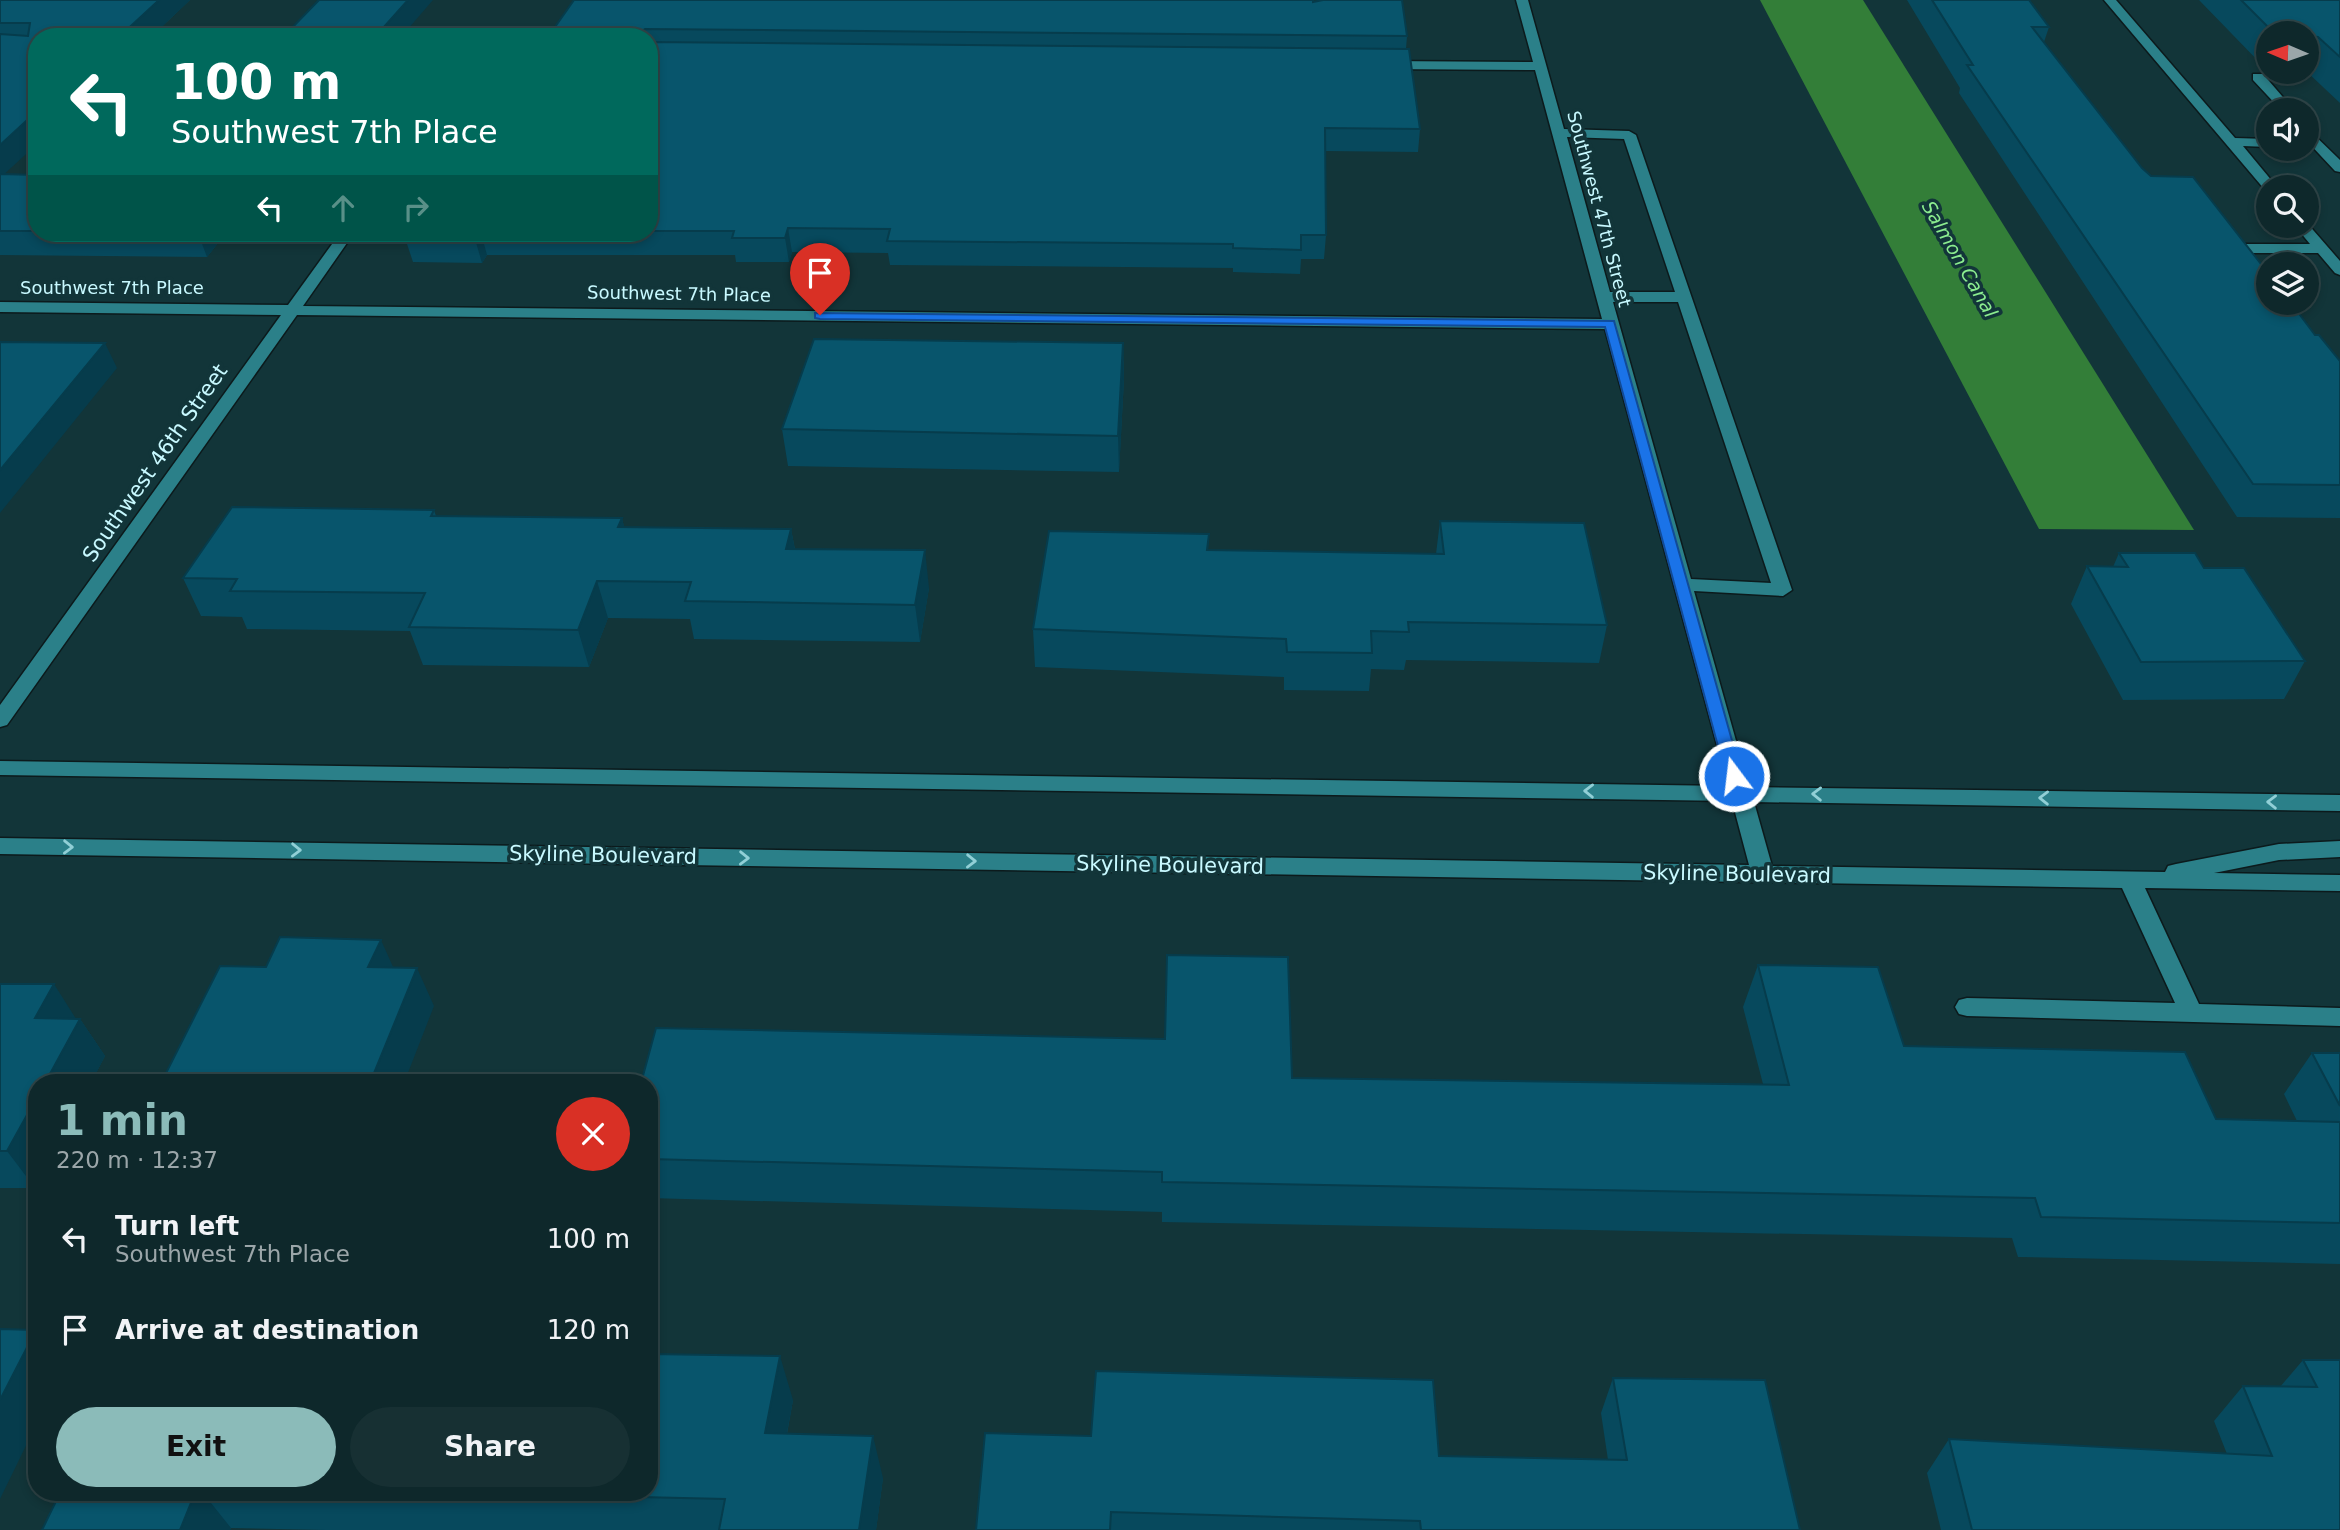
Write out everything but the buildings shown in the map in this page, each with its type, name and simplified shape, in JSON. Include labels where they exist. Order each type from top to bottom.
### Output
[{"type":"street","name":"Southwest 47th Street","points":[[1521,0],[1763,875]]},
{"type":"street","points":[[2110,0],[2260,175]]},
{"type":"street","points":[[1373,65],[1540,66]]},
{"type":"street","points":[[2264,84],[2277,98]]},
{"type":"street","points":[[1558,133],[1629,135],[1783,590],[1681,584]]},
{"type":"street","points":[[2231,142],[2256,143]]},
{"type":"street","points":[[2319,149],[2340,168]]},
{"type":"street","points":[[2312,238],[2340,270]]},
{"type":"street","name":"Southwest 46th Street","points":[[0,720],[340,242]]},
{"type":"street","points":[[2256,276],[2234,248],[2322,249]]},
{"type":"street","points":[[1603,297],[1684,297]]},
{"type":"street","name":"Southwest 7th Place","points":[[0,307],[1610,324]]},
{"type":"street","points":[[0,768],[2340,803]]},
{"type":"street","name":"Skyline Boulevard","points":[[0,846],[2340,883]]},
{"type":"street","points":[[2190,1013],[2130,880],[2279,852],[2340,849]]},
{"type":"street","points":[[1967,1007],[2340,1017]]},
{"type":"water","name":"Salmon Canal","points":[[1760,0],[1863,0],[2194,530],[2039,529]]},
{"type":"route","points":[[820,315],[1610,324],[1734,776]]}]
